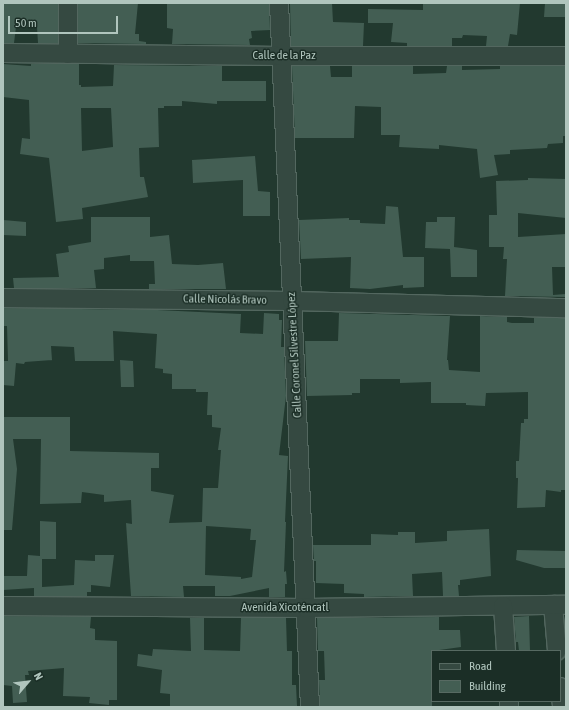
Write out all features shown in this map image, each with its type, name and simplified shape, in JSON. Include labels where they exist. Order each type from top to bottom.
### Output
[{"type":"street","points":[[68,3],[68,54]]},
{"type":"street","name":"Calle Coronel Silvestre López","points":[[279,3],[280,56],[310,707]]},
{"type":"street","name":"Calle de la Paz","points":[[3,53],[280,56],[566,56]]},
{"type":"street","name":"Calle Nicolás Bravo","points":[[3,298],[292,301],[566,308]]},
{"type":"street","points":[[557,650],[559,605]]},
{"type":"street","name":"Avenida Xicoténcatl","points":[[3,606],[306,608],[559,605]]},
{"type":"street","points":[[503,606],[506,650]]},
{"type":"street","points":[[561,697],[562,707]]},
{"type":"building","points":[[3,3],[58,3],[58,43],[38,43],[37,27],[16,27],[14,43],[3,43]]},
{"type":"building","points":[[78,3],[138,3],[135,34],[139,34],[139,41],[146,42],[146,44],[78,43]]},
{"type":"building","points":[[167,3],[269,3],[270,30],[251,31],[252,38],[249,39],[250,45],[172,44],[173,29],[167,28]]},
{"type":"building","points":[[332,3],[333,22],[364,23],[363,46],[291,46],[290,4]]},
{"type":"building","points":[[423,3],[520,3],[517,35],[510,34],[508,46],[486,46],[487,36],[463,35],[462,38],[452,38],[452,46],[407,46],[407,43],[391,42],[393,23],[368,23],[368,9],[423,10]]},
{"type":"building","points":[[545,3],[566,3],[566,17],[544,17]]},
{"type":"building","points":[[3,64],[31,66],[31,64],[79,64],[79,85],[81,85],[81,87],[113,86],[114,65],[222,66],[222,81],[266,81],[266,101],[217,101],[217,104],[182,101],[182,106],[164,106],[164,108],[158,108],[159,147],[139,148],[140,177],[144,177],[148,197],[82,208],[83,219],[56,222],[49,158],[20,154],[22,138],[30,139],[29,100],[3,97]],"holes":[[[81,108],[111,108],[113,147],[82,151]]]},
{"type":"building","points":[[292,66],[330,66],[331,77],[352,77],[352,66],[413,66],[413,74],[446,73],[447,66],[462,66],[462,70],[500,69],[500,66],[566,66],[566,136],[563,136],[563,143],[548,144],[547,148],[510,150],[510,154],[494,155],[498,175],[480,178],[477,149],[439,145],[439,149],[399,147],[400,135],[381,135],[381,107],[355,106],[354,138],[295,138]]},
{"type":"building","points":[[255,156],[258,191],[270,192],[270,216],[243,216],[243,180],[193,183],[192,160]]},
{"type":"building","points":[[528,178],[566,179],[566,218],[518,213],[518,237],[566,234],[566,267],[552,267],[553,295],[566,294],[566,297],[505,296],[507,259],[503,259],[504,247],[489,247],[489,215],[497,215],[496,181],[528,180]]},
{"type":"building","points":[[386,206],[398,207],[403,257],[424,257],[424,287],[403,288],[403,285],[370,289],[350,288],[351,257],[301,259],[299,220],[349,218],[349,220],[360,220],[360,223],[385,224]]},
{"type":"building","points":[[91,217],[150,217],[150,237],[169,235],[172,264],[198,265],[223,263],[226,289],[149,289],[149,284],[155,284],[154,261],[130,261],[130,255],[104,258],[104,269],[94,270],[96,288],[14,288],[13,278],[59,277],[56,254],[69,252],[68,246],[91,242]]},
{"type":"building","points":[[437,217],[455,217],[454,247],[477,250],[477,277],[451,277],[450,249],[425,248],[426,222],[437,222]]},
{"type":"building","points":[[3,220],[26,222],[26,236],[3,235]]},
{"type":"building","points":[[3,308],[157,310],[241,314],[240,333],[263,334],[264,313],[279,314],[279,320],[282,320],[281,347],[284,347],[286,396],[279,455],[288,456],[284,572],[286,571],[287,584],[285,584],[285,597],[269,597],[269,588],[230,596],[215,596],[215,586],[183,586],[184,597],[131,596],[126,523],[132,524],[131,500],[104,502],[104,495],[82,492],[81,503],[40,504],[41,439],[13,439],[17,469],[12,530],[3,530],[3,417],[70,417],[70,451],[159,453],[159,468],[151,468],[151,491],[174,495],[169,523],[202,522],[203,488],[218,488],[221,450],[218,450],[221,428],[212,427],[212,415],[207,415],[208,392],[196,392],[196,389],[172,389],[172,374],[163,373],[163,369],[155,368],[157,334],[113,331],[114,361],[75,361],[74,347],[51,346],[52,360],[25,362],[24,364],[16,363],[14,386],[3,385],[3,361],[8,361],[7,326],[3,326]],"holes":[[[206,526],[251,529],[250,540],[256,540],[252,577],[241,579],[241,577],[205,575]]]},
{"type":"building","points":[[339,313],[450,316],[447,360],[449,370],[480,372],[480,316],[507,317],[507,322],[512,323],[534,323],[534,318],[566,318],[566,490],[561,490],[561,492],[546,490],[545,507],[517,508],[518,478],[516,478],[516,461],[519,461],[521,423],[524,423],[524,419],[528,419],[528,392],[486,393],[485,406],[466,405],[466,403],[431,403],[431,382],[400,383],[400,379],[360,379],[360,393],[352,393],[352,395],[307,396],[305,341],[338,341]]},
{"type":"building","points":[[120,360],[133,361],[134,387],[121,387]]},
{"type":"building","points":[[40,521],[56,522],[56,559],[42,559],[42,587],[74,585],[75,560],[95,561],[95,555],[114,555],[110,587],[91,585],[91,592],[87,592],[87,596],[34,596],[34,588],[3,590],[3,576],[27,576],[28,555],[40,556]]},
{"type":"building","points":[[489,529],[491,576],[460,580],[460,585],[458,585],[459,596],[443,596],[442,572],[412,574],[413,596],[364,597],[364,594],[344,593],[344,584],[316,583],[316,561],[314,561],[313,545],[371,545],[371,534],[398,535],[398,532],[415,532],[415,543],[447,541],[447,531]]},
{"type":"building","points":[[517,550],[565,551],[565,568],[544,568],[516,560]]},
{"type":"building","points":[[3,616],[91,617],[90,628],[95,629],[95,640],[117,641],[117,700],[109,700],[109,705],[89,703],[90,697],[63,696],[64,668],[28,671],[29,675],[25,675],[27,702],[13,703],[12,686],[3,685]]},
{"type":"building","points":[[529,616],[530,650],[519,650],[518,642],[516,642],[514,617]]},
{"type":"building","points":[[439,617],[439,630],[460,630],[461,647],[431,650],[432,707],[320,706],[319,680],[325,680],[324,651],[318,651],[317,618]]},
{"type":"building","points":[[190,618],[204,618],[204,650],[240,651],[241,618],[286,618],[287,651],[292,651],[292,685],[296,685],[297,706],[170,707],[170,694],[160,693],[162,670],[137,666],[138,654],[152,656],[153,649],[191,651]]}]
